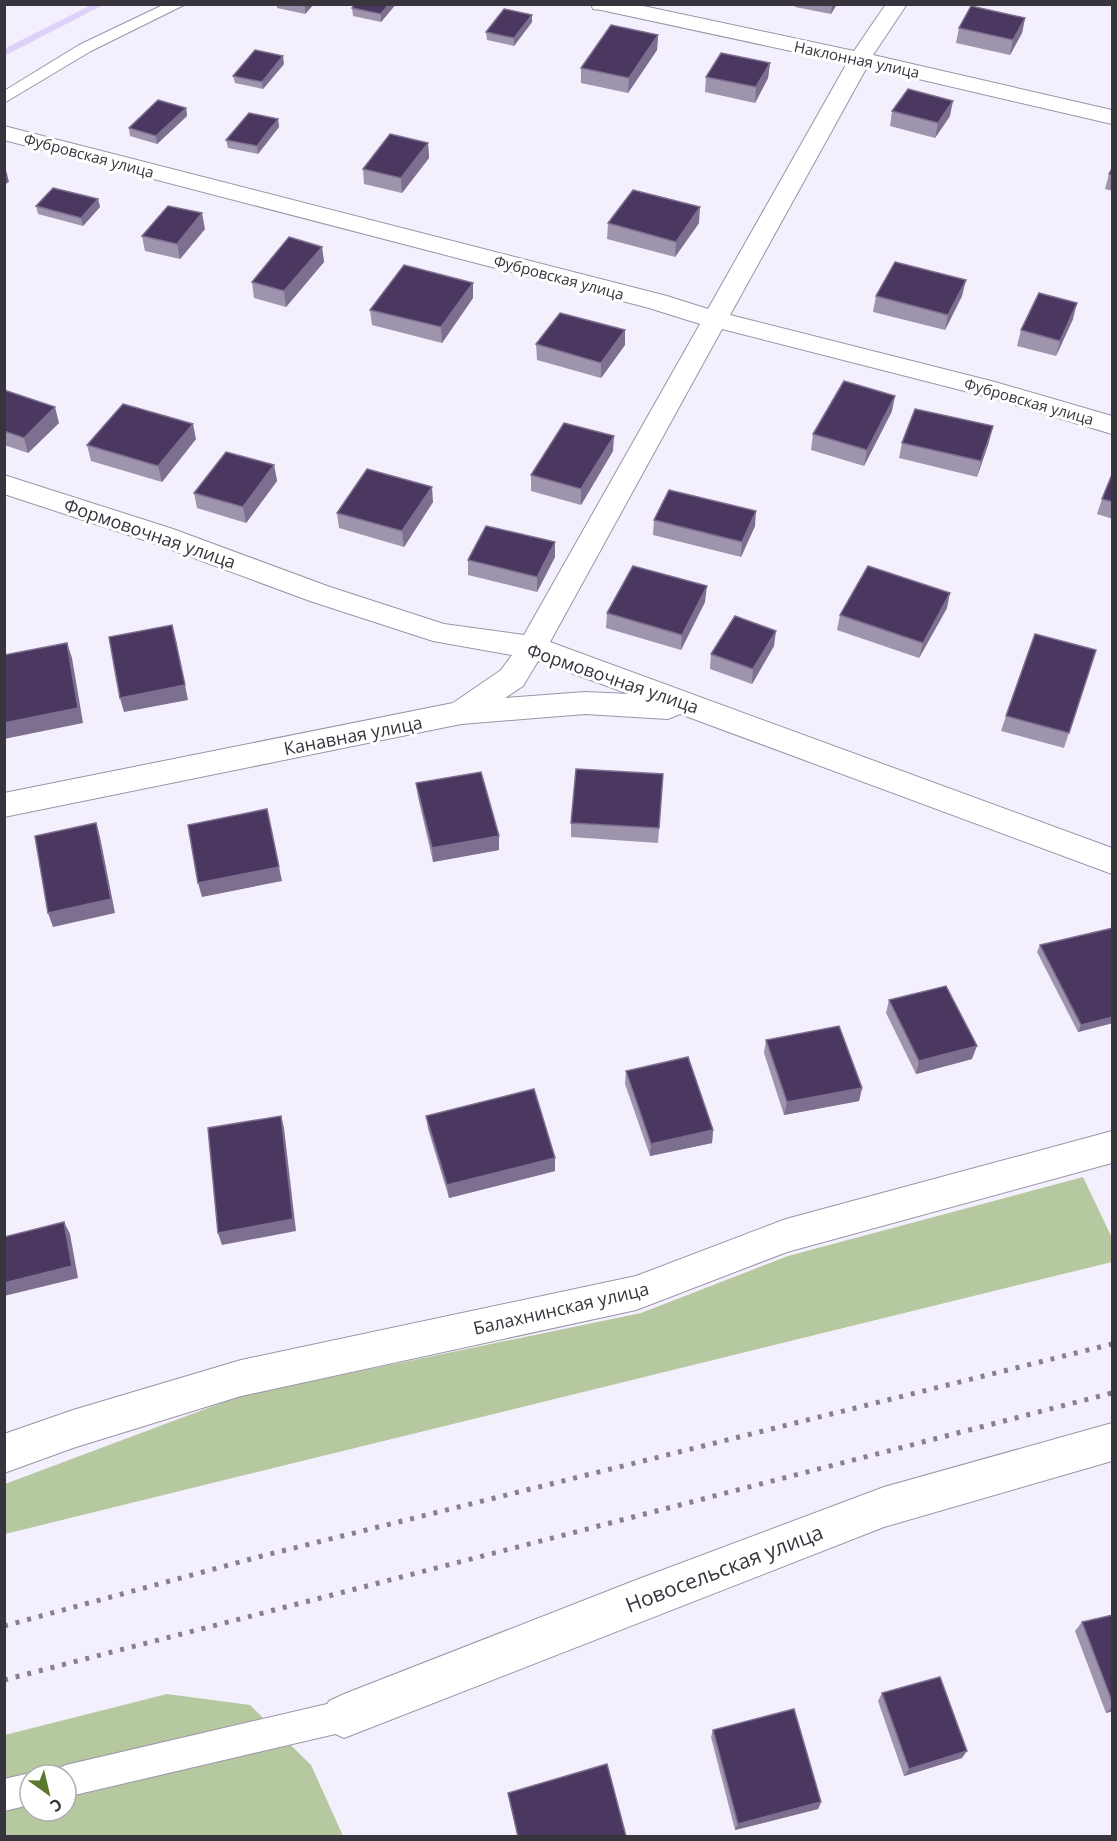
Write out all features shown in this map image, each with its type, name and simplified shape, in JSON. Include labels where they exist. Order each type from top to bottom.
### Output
[{"type":"street","name":"Наклонная улица","points":[[601,4],[860,59],[1113,117]]},
{"type":"street","points":[[461,713],[512,678],[532,647],[712,320],[860,59],[897,4]]},
{"type":"street","name":"Фубровская улица","points":[[4,133],[658,302],[712,320],[995,390],[1113,425]]},
{"type":"street","name":"Формовочная улица","points":[[4,484],[163,536],[320,594],[442,634],[532,647],[1113,861]]},
{"type":"street","name":"Канавная улица","points":[[4,806],[461,713],[585,703],[705,710]]},
{"type":"street","name":"Балахнинская улица","points":[[4,1454],[73,1429],[241,1378],[636,1293],[786,1236],[1113,1147]]},
{"type":"street","name":"Новосельская улица","points":[[344,1716],[636,1601],[884,1507],[1113,1442]]},
{"type":"lane","points":[[4,98],[85,48],[179,4]]},
{"type":"lane","points":[[78,1778],[344,1716]]},
{"type":"green space","points":[[1083,1177],[1112,1238],[1112,1262],[5,1534],[5,1484],[240,1396],[641,1313],[788,1256]]},
{"type":"green space","points":[[167,1694],[250,1705],[311,1765],[343,1836],[5,1836],[5,1735]]},
{"type":"building","points":[[355,4],[389,4],[381,14],[352,8]]},
{"type":"building","points":[[971,6],[1025,18],[1013,40],[959,28]]},
{"type":"building","points":[[504,9],[532,15],[514,38],[486,32]]},
{"type":"building","points":[[611,25],[658,35],[629,78],[581,68]]},
{"type":"building","points":[[255,50],[283,56],[262,82],[233,76]]},
{"type":"building","points":[[721,53],[770,63],[756,87],[706,77]]},
{"type":"building","points":[[908,89],[953,101],[938,123],[892,111]]},
{"type":"building","points":[[158,100],[186,108],[156,136],[129,128]]},
{"type":"building","points":[[249,113],[278,119],[257,146],[226,140]]},
{"type":"building","points":[[390,134],[428,143],[401,178],[363,169]]},
{"type":"building","points":[[53,188],[98,199],[81,218],[36,206]]},
{"type":"building","points":[[633,190],[700,207],[676,242],[608,223]]},
{"type":"building","points":[[168,206],[202,213],[177,244],[142,236]]},
{"type":"building","points":[[289,237],[322,247],[284,291],[252,282]]},
{"type":"building","points":[[895,262],[966,280],[948,315],[876,296]]},
{"type":"building","points":[[404,265],[473,283],[441,327],[370,310]]},
{"type":"building","points":[[1039,293],[1077,303],[1060,341],[1021,330]]},
{"type":"building","points":[[560,313],[625,330],[601,363],[536,344]]},
{"type":"building","points":[[844,381],[895,396],[867,450],[813,434]]},
{"type":"building","points":[[4,390],[55,407],[24,438],[4,431]]},
{"type":"building","points":[[123,404],[193,424],[158,466],[87,445]]},
{"type":"building","points":[[915,409],[993,426],[981,461],[902,443]]},
{"type":"building","points":[[564,423],[614,436],[581,489],[531,475]]},
{"type":"building","points":[[226,452],[274,465],[243,507],[194,493]]},
{"type":"building","points":[[367,469],[432,487],[402,531],[337,513]]},
{"type":"building","points":[[1113,472],[1113,502],[1102,499]]},
{"type":"building","points":[[669,490],[756,511],[742,542],[654,520]]},
{"type":"building","points":[[486,526],[555,542],[537,577],[468,560]]},
{"type":"building","points":[[633,566],[707,586],[682,635],[607,613]]},
{"type":"building","points":[[868,566],[950,593],[923,643],[840,615]]},
{"type":"building","points":[[735,616],[776,631],[753,669],[711,654]]},
{"type":"building","points":[[172,625],[185,685],[120,698],[109,637]]},
{"type":"building","points":[[1035,634],[1096,650],[1069,733],[1006,716]]},
{"type":"building","points":[[67,643],[78,708],[4,723],[4,655]]},
{"type":"building","points":[[576,769],[663,774],[659,828],[571,823]]},
{"type":"building","points":[[481,772],[499,836],[432,848],[416,783]]},
{"type":"building","points":[[267,809],[279,867],[198,883],[188,825]]},
{"type":"building","points":[[96,823],[111,899],[48,913],[35,836]]},
{"type":"building","points":[[1113,928],[1113,1017],[1081,1025],[1040,945]]},
{"type":"building","points":[[946,986],[977,1046],[919,1061],[889,1000]]},
{"type":"building","points":[[839,1026],[862,1088],[787,1102],[766,1040]]},
{"type":"building","points":[[688,1057],[713,1130],[651,1144],[626,1071]]},
{"type":"building","points":[[534,1089],[555,1158],[447,1185],[426,1116]]},
{"type":"building","points":[[281,1116],[293,1219],[218,1233],[208,1128]]},
{"type":"building","points":[[64,1222],[72,1266],[4,1283],[4,1237]]},
{"type":"building","points":[[1113,1615],[1113,1704],[1082,1622]]},
{"type":"building","points":[[940,1677],[967,1751],[909,1769],[882,1693]]},
{"type":"building","points":[[794,1709],[821,1802],[738,1824],[713,1730]]},
{"type":"building","points":[[607,1764],[626,1836],[518,1836],[508,1793]]},
{"type":"waterway","points":[[4,53],[101,4]]},
{"type":"railway","points":[[4,1626],[262,1556],[1112,1344]]},
{"type":"railway","points":[[4,1680],[1112,1393]]}]
